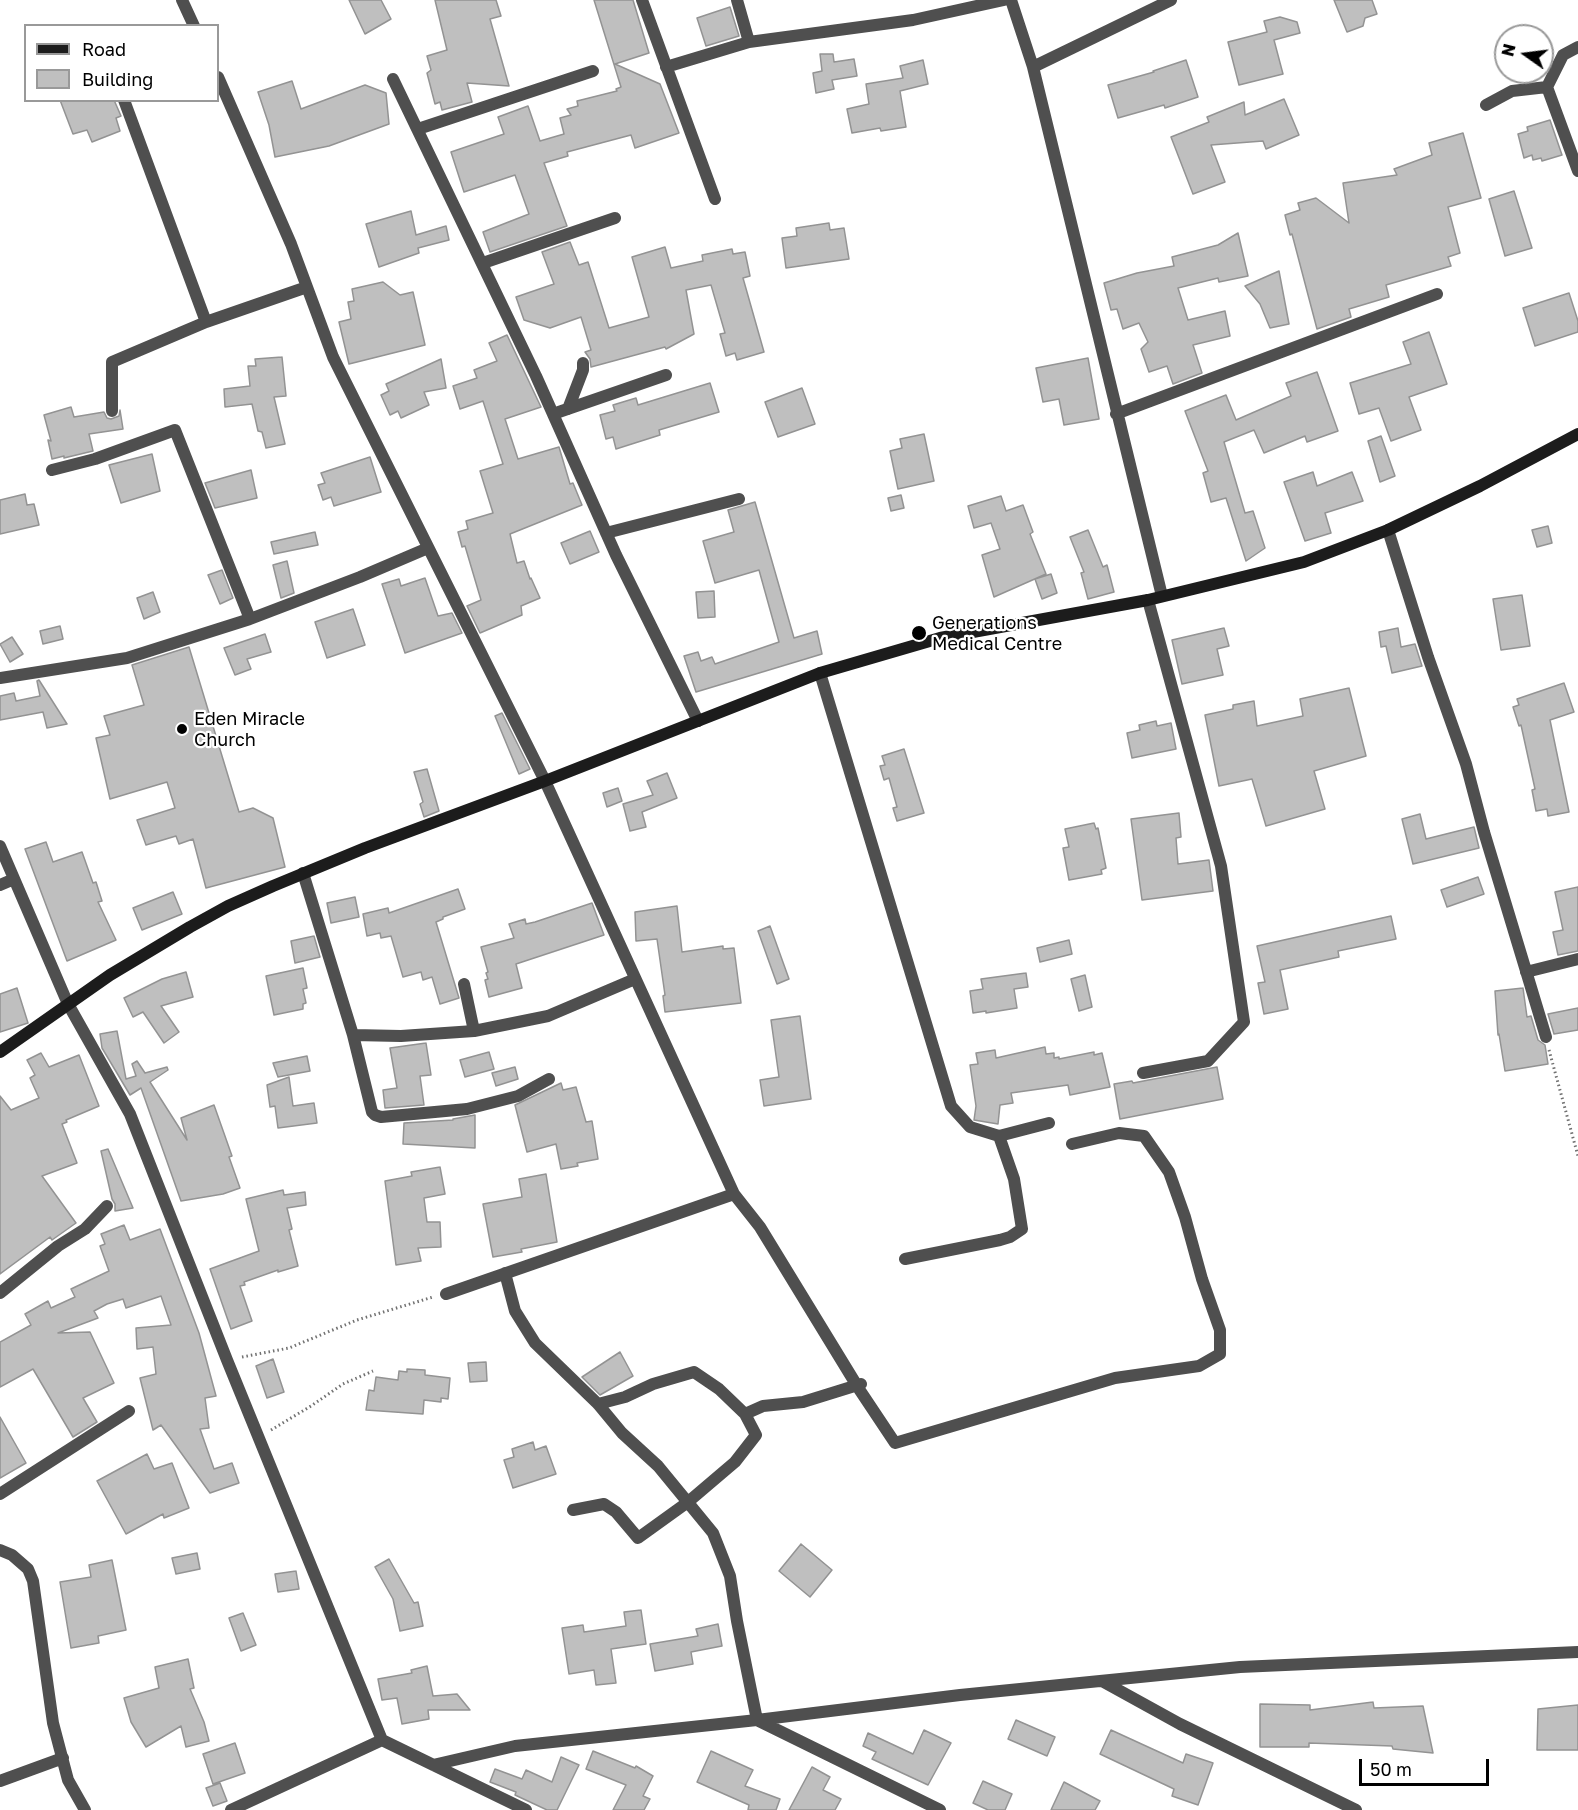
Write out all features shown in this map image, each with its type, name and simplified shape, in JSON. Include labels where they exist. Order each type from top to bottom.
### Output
[{"type":"street","points":[[182,0],[193,24]]},
{"type":"street","points":[[642,0],[715,199]]},
{"type":"street","points":[[737,0],[749,42]]},
{"type":"street","points":[[666,67],[749,42],[913,20],[1004,0]]},
{"type":"street","points":[[1011,0],[1033,67],[1161,596]]},
{"type":"street","points":[[1033,67],[1171,0]]},
{"type":"street","points":[[1578,47],[1563,56],[1547,87],[1578,171]]},
{"type":"street","points":[[418,129],[593,71]]},
{"type":"street","points":[[219,79],[287,234],[333,357],[545,781],[734,1194],[760,1227],[895,1443],[1115,1378],[1199,1366],[1220,1354],[1220,1330],[1202,1279],[1185,1217],[1168,1172],[1144,1136],[1119,1133],[1072,1144]]},
{"type":"street","points":[[393,79],[483,263],[606,533],[698,721]]},
{"type":"street","points":[[1486,105],[1512,91],[1547,87]]},
{"type":"street","points":[[125,102],[206,322]]},
{"type":"street","points":[[483,263],[615,218]]},
{"type":"street","points":[[180,333],[307,287]]},
{"type":"street","points":[[1116,414],[1437,294]]},
{"type":"street","points":[[112,411],[112,362],[206,322]]},
{"type":"street","points":[[568,409],[583,370],[582,363]]},
{"type":"street","points":[[553,414],[666,375]]},
{"type":"street","points":[[52,470],[95,459],[175,430],[250,619]]},
{"type":"street","points":[[0,1052],[110,975],[199,922],[237,902],[365,848],[545,781],[820,673],[940,638],[1148,600],[1304,562],[1388,530],[1489,482],[1578,434]]},
{"type":"street","points":[[606,533],[739,499]]},
{"type":"street","points":[[1388,530],[1428,657],[1466,764],[1484,832],[1546,1037]]},
{"type":"street","points":[[0,678],[127,658],[250,619],[428,548]]},
{"type":"street","points":[[1143,1073],[1208,1061],[1244,1022],[1221,866],[1148,600]]},
{"type":"street","points":[[820,673],[951,1106],[970,1127],[999,1136],[1049,1123]]},
{"type":"street","points":[[0,846],[68,1004],[130,1114],[227,1360],[382,1740],[526,1810]]},
{"type":"street","points":[[303,873],[353,1035],[372,1112],[381,1117],[467,1109],[518,1096],[549,1079]]},
{"type":"street","points":[[0,885],[14,879]]},
{"type":"street","points":[[1526,972],[1578,958]]},
{"type":"street","points":[[353,1035],[401,1036],[474,1031],[548,1016],[635,979]]},
{"type":"street","points":[[464,984],[474,1031]]},
{"type":"street","points":[[905,1259],[1000,1240],[1022,1229],[1014,1179],[999,1136]]},
{"type":"street","points":[[446,1294],[734,1194]]},
{"type":"street","points":[[0,1293],[58,1246],[85,1229],[107,1206]]},
{"type":"street","points":[[505,1273],[515,1311],[535,1343],[658,1466],[713,1533],[730,1576],[758,1720]]},
{"type":"street","points":[[573,1510],[604,1504],[616,1512],[638,1538],[688,1502],[735,1462],[756,1435],[745,1414],[719,1389],[694,1372],[653,1384],[625,1398],[598,1404]]},
{"type":"street","points":[[745,1414],[763,1406],[803,1402],[859,1385]]},
{"type":"street","points":[[0,1494],[129,1411]]},
{"type":"street","points":[[0,1550],[12,1555],[28,1569],[33,1581],[52,1723],[68,1780],[85,1810]]},
{"type":"street","points":[[0,1560],[12,1555]]},
{"type":"street","points":[[434,1765],[515,1746],[758,1720],[960,1695],[1240,1667],[1578,1652]]},
{"type":"street","points":[[1102,1681],[1180,1724],[1356,1810]]},
{"type":"street","points":[[758,1720],[940,1810]]},
{"type":"street","points":[[231,1810],[382,1740]]},
{"type":"street","points":[[0,1781],[63,1758]]},
{"type":"path","points":[[1546,1037],[1578,1156]]},
{"type":"path","points":[[227,1360],[289,1348],[357,1320],[446,1294]]},
{"type":"path","points":[[259,1437],[343,1384],[373,1371]]},
{"type":"building","points":[[349,0],[381,0],[391,19],[365,34]]},
{"type":"building","points":[[435,0],[496,0],[501,16],[490,19],[509,86],[467,83],[472,102],[442,110],[440,102],[435,104],[427,73],[431,70],[427,56],[447,50]]},
{"type":"building","points":[[594,0],[633,0],[649,53],[615,64],[660,84],[679,133],[635,148],[631,135],[567,152],[568,156],[544,163],[567,226],[490,252],[483,232],[529,214],[515,175],[464,192],[451,152],[504,134],[498,117],[528,106],[540,141],[564,134],[560,118],[571,115],[567,109],[578,106],[577,101],[617,91],[616,89],[621,87]]},
{"type":"building","points":[[1334,0],[1372,0],[1377,14],[1365,18],[1363,26],[1347,32]]},
{"type":"building","points":[[730,7],[739,36],[706,46],[697,18]]},
{"type":"building","points":[[1280,17],[1297,22],[1300,33],[1274,40],[1283,74],[1239,85],[1228,42],[1267,32],[1264,21]]},
{"type":"building","points":[[820,54],[833,54],[834,62],[854,59],[857,76],[832,80],[834,89],[816,93],[813,73],[822,71]]},
{"type":"building","points":[[923,60],[928,84],[900,91],[906,127],[881,131],[880,128],[852,133],[847,109],[869,104],[866,84],[903,78],[900,66]]},
{"type":"building","points":[[1186,60],[1198,97],[1165,108],[1164,105],[1118,118],[1108,85]]},
{"type":"building","points":[[292,81],[301,109],[365,85],[386,93],[389,124],[329,146],[275,157],[269,125],[258,92]]},
{"type":"building","points":[[1284,99],[1299,135],[1266,149],[1263,141],[1211,145],[1225,182],[1193,194],[1171,137],[1209,122],[1207,117],[1244,102],[1245,115]]},
{"type":"building","points":[[61,102],[115,102],[121,116],[116,118],[120,131],[92,142],[87,130],[73,134]]},
{"type":"building","points":[[1550,120],[1562,155],[1542,161],[1541,158],[1533,160],[1532,155],[1524,158],[1518,134],[1528,131],[1527,127]]},
{"type":"building","points":[[1463,133],[1481,198],[1448,207],[1460,253],[1448,257],[1451,266],[1386,285],[1389,297],[1349,309],[1351,317],[1317,329],[1285,215],[1300,210],[1298,203],[1316,198],[1349,223],[1343,183],[1397,175],[1394,169],[1432,155],[1429,143]]},
{"type":"building","points":[[1514,191],[1532,248],[1505,256],[1489,199]]},
{"type":"building","points":[[411,211],[416,235],[446,226],[449,240],[418,248],[419,253],[379,267],[366,224]]},
{"type":"building","points":[[829,223],[830,230],[844,228],[849,259],[786,268],[782,238],[797,236],[796,228]]},
{"type":"building","points":[[1238,233],[1248,276],[1219,282],[1218,278],[1178,288],[1188,320],[1225,311],[1230,336],[1193,345],[1202,373],[1173,384],[1167,366],[1149,372],[1141,349],[1148,342],[1139,323],[1123,329],[1117,309],[1111,310],[1104,283],[1137,273],[1174,266],[1172,257],[1218,245]]},
{"type":"building","points":[[570,242],[579,265],[588,262],[609,328],[649,317],[632,257],[665,247],[671,268],[703,261],[702,255],[732,249],[733,254],[745,252],[750,276],[743,278],[764,352],[737,360],[735,353],[726,356],[720,334],[725,333],[711,285],[686,290],[694,334],[666,349],[665,347],[591,367],[590,359],[585,352],[591,350],[581,317],[550,328],[524,320],[516,297],[554,284],[542,252]]},
{"type":"building","points":[[1279,271],[1289,324],[1270,328],[1260,304],[1245,286]]},
{"type":"building","points":[[383,282],[400,295],[413,292],[425,345],[349,364],[339,322],[351,319],[348,302],[354,301],[352,289]]},
{"type":"building","points":[[1569,293],[1578,321],[1578,332],[1535,346],[1523,308]]},
{"type":"building","points":[[1429,332],[1447,384],[1409,397],[1421,430],[1391,441],[1379,408],[1359,414],[1350,383],[1411,364],[1403,342]]},
{"type":"building","points":[[507,335],[541,407],[505,419],[518,459],[559,447],[570,484],[573,483],[582,505],[510,534],[517,563],[524,561],[540,598],[521,606],[522,615],[480,633],[467,606],[481,600],[465,546],[462,547],[458,532],[468,529],[466,521],[493,513],[480,471],[503,464],[483,401],[460,409],[453,386],[477,378],[474,370],[497,361],[489,343]]},
{"type":"building","points":[[282,357],[286,396],[274,397],[285,444],[266,448],[262,432],[258,431],[252,404],[225,407],[224,389],[250,386],[248,366],[256,366],[255,359]]},
{"type":"building","points":[[1088,358],[1099,419],[1064,425],[1059,399],[1043,402],[1036,368]]},
{"type":"building","points":[[441,359],[446,388],[424,392],[429,405],[401,418],[398,411],[390,415],[381,395],[389,391],[386,384]]},
{"type":"building","points":[[1317,372],[1338,431],[1307,442],[1305,436],[1264,453],[1254,430],[1224,442],[1245,513],[1253,511],[1265,548],[1246,561],[1226,498],[1211,502],[1203,473],[1208,471],[1185,411],[1226,395],[1236,420],[1291,396],[1286,383]]},
{"type":"building","points":[[710,383],[719,412],[659,430],[660,435],[616,449],[613,437],[606,439],[600,415],[615,411],[613,405],[636,398],[638,405]]},
{"type":"building","points":[[802,388],[815,424],[778,437],[765,402]]},
{"type":"building","points":[[71,407],[74,417],[104,412],[107,418],[111,419],[119,416],[120,410],[123,429],[89,434],[93,451],[52,459],[48,440],[51,441],[44,415]]},
{"type":"building","points":[[924,434],[934,481],[898,489],[890,451],[902,448],[900,439]]},
{"type":"building","points":[[1381,436],[1395,476],[1380,482],[1368,441]]},
{"type":"building","points":[[152,454],[160,491],[121,503],[109,465]]},
{"type":"building","points":[[370,457],[381,492],[334,506],[331,497],[323,500],[318,485],[325,483],[321,473]]},
{"type":"building","points":[[251,470],[257,498],[215,508],[205,483]]},
{"type":"building","points":[[1313,472],[1317,486],[1352,472],[1363,501],[1325,513],[1331,533],[1305,541],[1284,482]]},
{"type":"building","points":[[25,494],[27,505],[34,504],[39,525],[0,534],[0,500]]},
{"type":"building","points":[[901,495],[904,508],[891,511],[888,498]]},
{"type":"building","points":[[1001,496],[1006,511],[1023,505],[1033,532],[1030,534],[1046,574],[994,597],[982,555],[1000,549],[991,523],[974,528],[968,506]]},
{"type":"building","points":[[755,502],[794,638],[817,631],[822,654],[696,692],[684,656],[698,652],[701,661],[712,657],[715,664],[779,642],[759,570],[715,583],[703,541],[734,532],[728,510]]},
{"type":"building","points":[[1548,526],[1552,543],[1537,547],[1532,530]]},
{"type":"building","points":[[1088,530],[1103,567],[1107,565],[1114,592],[1088,599],[1081,573],[1084,572],[1070,537]]},
{"type":"building","points":[[590,531],[599,552],[570,564],[561,543]]},
{"type":"building","points":[[315,532],[318,545],[274,554],[271,542]]},
{"type":"building","points":[[287,561],[294,593],[281,598],[273,565]]},
{"type":"building","points":[[222,570],[233,598],[220,604],[208,575]]},
{"type":"building","points":[[1051,574],[1057,593],[1042,599],[1035,579]]},
{"type":"building","points":[[425,578],[438,616],[452,613],[462,633],[405,653],[382,584],[399,579],[401,586]]},
{"type":"building","points":[[714,591],[715,617],[698,618],[696,592]]},
{"type":"building","points":[[153,592],[160,612],[144,619],[137,598]]},
{"type":"building","points":[[1522,595],[1530,646],[1501,650],[1493,599]]},
{"type":"building","points":[[353,609],[365,645],[327,658],[315,622]]},
{"type":"building","points":[[60,626],[63,639],[43,644],[40,631]]},
{"type":"building","points":[[1224,628],[1229,646],[1217,649],[1223,675],[1182,684],[1172,640]]},
{"type":"building","points":[[1398,628],[1401,647],[1415,644],[1422,666],[1392,673],[1386,646],[1381,647],[1379,632]]},
{"type":"building","points":[[265,634],[271,652],[247,659],[251,669],[235,675],[224,648]]},
{"type":"building","points":[[12,637],[23,654],[10,662],[0,644]]},
{"type":"building","points":[[189,647],[239,812],[253,808],[273,818],[285,867],[206,888],[193,839],[179,844],[176,836],[146,845],[137,820],[175,808],[167,782],[110,799],[96,738],[110,735],[104,716],[144,705],[132,665]]},
{"type":"building","points":[[39,680],[67,724],[47,728],[43,712],[0,720],[0,696],[14,693],[16,701],[40,696],[37,681]]},
{"type":"building","points":[[1564,683],[1574,712],[1550,720],[1569,812],[1548,816],[1547,809],[1536,811],[1532,790],[1535,789],[1521,725],[1519,726],[1513,707],[1519,705],[1517,699]]},
{"type":"building","points":[[1349,688],[1366,756],[1314,771],[1325,809],[1266,826],[1252,779],[1219,786],[1205,715],[1233,709],[1233,705],[1254,701],[1257,726],[1303,716],[1300,699]]},
{"type":"building","points":[[502,713],[530,769],[519,774],[495,716]]},
{"type":"building","points":[[1156,721],[1157,726],[1171,723],[1176,749],[1132,758],[1127,733],[1140,730],[1139,725]]},
{"type":"building","points":[[904,749],[924,813],[897,821],[893,808],[897,807],[889,778],[884,780],[880,766],[885,765],[882,756]]},
{"type":"building","points":[[427,769],[439,811],[424,817],[420,804],[423,802],[414,772]]},
{"type":"building","points":[[667,773],[677,798],[642,812],[646,827],[630,831],[623,804],[653,795],[647,781]]},
{"type":"building","points":[[618,788],[622,801],[607,807],[603,793]]},
{"type":"building","points":[[1179,813],[1181,837],[1176,838],[1178,864],[1209,860],[1213,891],[1142,900],[1131,819]]},
{"type":"building","points":[[1420,814],[1426,839],[1474,827],[1479,848],[1413,864],[1402,819]]},
{"type":"building","points":[[1094,823],[1096,829],[1098,828],[1106,868],[1101,870],[1102,874],[1069,880],[1063,848],[1069,847],[1065,829]]},
{"type":"building","points":[[46,842],[53,862],[82,852],[93,883],[96,882],[102,901],[98,902],[116,940],[67,961],[25,849]]},
{"type":"building","points":[[1478,877],[1484,894],[1447,907],[1441,890]]},
{"type":"building","points":[[1578,887],[1578,951],[1558,955],[1553,932],[1563,930],[1555,892]]},
{"type":"building","points":[[458,889],[465,909],[436,922],[459,998],[440,1004],[432,977],[423,980],[421,972],[403,977],[391,936],[381,938],[380,933],[367,936],[363,914],[388,908],[389,913]]},
{"type":"building","points":[[173,892],[182,914],[142,930],[133,908]]},
{"type":"building","points":[[355,897],[359,917],[331,923],[327,903]]},
{"type":"building","points":[[592,903],[604,935],[516,964],[522,988],[489,997],[485,980],[488,979],[486,973],[488,972],[481,947],[514,938],[509,924],[525,919],[526,924],[535,922]]},
{"type":"building","points":[[677,906],[682,952],[723,946],[723,949],[734,948],[741,1003],[665,1012],[663,996],[665,995],[657,939],[636,941],[635,912]]},
{"type":"building","points":[[1391,916],[1396,939],[1338,951],[1339,957],[1280,970],[1288,1009],[1264,1014],[1258,983],[1265,982],[1257,946]]},
{"type":"building","points":[[770,926],[789,979],[777,984],[758,931]]},
{"type":"building","points":[[314,936],[320,957],[295,963],[291,941]]},
{"type":"building","points":[[1069,940],[1072,954],[1040,962],[1037,948]]},
{"type":"building","points":[[303,968],[307,988],[303,989],[306,1003],[303,1004],[303,1009],[274,1015],[266,976]]},
{"type":"building","points":[[186,972],[193,997],[161,1006],[179,1032],[164,1043],[143,1012],[133,1017],[124,998],[162,979]]},
{"type":"building","points":[[1026,973],[1028,987],[1014,989],[1017,1008],[973,1013],[970,991],[983,989],[981,979]]},
{"type":"building","points":[[1085,975],[1092,1007],[1079,1011],[1071,979]]},
{"type":"building","points":[[17,988],[28,1023],[0,1032],[0,994]]},
{"type":"building","points":[[1523,988],[1527,1017],[1531,1016],[1538,1040],[1545,1045],[1548,1064],[1505,1071],[1498,1035],[1495,991]]},
{"type":"building","points":[[1578,1008],[1578,1030],[1554,1034],[1548,1014]]},
{"type":"building","points":[[800,1016],[811,1099],[764,1106],[760,1080],[779,1077],[771,1020]]},
{"type":"building","points":[[117,1031],[126,1079],[136,1076],[132,1064],[137,1061],[145,1073],[167,1067],[168,1070],[150,1082],[187,1140],[181,1118],[214,1105],[232,1156],[229,1157],[240,1188],[223,1194],[181,1201],[141,1088],[130,1095],[102,1048],[100,1034]]},
{"type":"building","points":[[426,1043],[431,1075],[420,1076],[424,1105],[385,1108],[383,1090],[397,1088],[390,1048]]},
{"type":"building","points":[[1045,1047],[1046,1054],[1054,1053],[1054,1058],[1059,1057],[1059,1059],[1094,1052],[1094,1055],[1102,1053],[1110,1087],[1070,1095],[1068,1085],[1011,1093],[1013,1103],[1000,1105],[998,1124],[974,1120],[976,1106],[970,1065],[978,1064],[976,1053],[995,1050],[996,1058]]},
{"type":"building","points":[[489,1052],[494,1069],[465,1077],[460,1060]]},
{"type":"building","points":[[41,1053],[49,1067],[79,1055],[99,1106],[66,1120],[67,1122],[62,1124],[77,1163],[42,1176],[76,1223],[52,1240],[50,1237],[0,1274],[0,1096],[11,1110],[39,1098],[30,1078],[35,1075],[27,1060]]},
{"type":"building","points":[[307,1056],[310,1071],[278,1077],[273,1063]]},
{"type":"building","points":[[515,1067],[518,1079],[496,1086],[492,1073]]},
{"type":"building","points":[[1217,1067],[1223,1099],[1120,1119],[1114,1084],[1132,1081],[1133,1083]]},
{"type":"building","points":[[289,1077],[293,1106],[314,1103],[317,1123],[278,1128],[275,1106],[270,1107],[267,1085]]},
{"type":"building","points":[[561,1083],[563,1090],[576,1087],[586,1122],[592,1121],[598,1159],[561,1169],[556,1144],[527,1152],[515,1105]]},
{"type":"building","points":[[475,1115],[475,1148],[403,1144],[404,1123],[453,1120]]},
{"type":"building","points":[[108,1149],[133,1208],[115,1211],[101,1151]]},
{"type":"building","points":[[440,1167],[445,1194],[424,1198],[427,1222],[440,1222],[441,1247],[418,1248],[421,1261],[396,1265],[385,1181],[412,1176],[411,1172]]},
{"type":"building","points":[[546,1174],[557,1242],[493,1257],[483,1204],[522,1197],[519,1179]]},
{"type":"building","points":[[283,1190],[284,1195],[305,1192],[306,1205],[287,1208],[292,1229],[289,1230],[298,1266],[278,1272],[278,1270],[244,1282],[245,1285],[240,1286],[252,1321],[231,1329],[210,1269],[259,1251],[246,1199]]},
{"type":"building","points":[[124,1225],[130,1240],[160,1229],[199,1333],[216,1396],[205,1398],[209,1428],[200,1429],[214,1469],[232,1463],[239,1483],[210,1493],[161,1425],[153,1430],[140,1378],[156,1374],[153,1347],[137,1349],[136,1328],[171,1325],[161,1296],[126,1308],[123,1299],[107,1304],[94,1311],[98,1318],[58,1333],[90,1332],[114,1383],[83,1398],[97,1422],[73,1437],[33,1369],[0,1387],[0,1342],[31,1325],[25,1314],[48,1301],[51,1308],[75,1297],[71,1289],[109,1271],[100,1246],[105,1244],[101,1234]]},
{"type":"building","points":[[620,1352],[633,1376],[600,1395],[582,1377]]},
{"type":"building","points":[[273,1359],[284,1392],[267,1398],[256,1366]]},
{"type":"building","points":[[486,1362],[487,1381],[470,1382],[468,1363]]},
{"type":"building","points":[[407,1369],[425,1370],[425,1375],[450,1378],[448,1399],[441,1398],[441,1402],[424,1400],[423,1414],[366,1410],[369,1390],[374,1391],[376,1377],[398,1380],[399,1371],[407,1372]]},
{"type":"building","points":[[0,1417],[26,1463],[0,1478]]},
{"type":"building","points":[[533,1442],[535,1450],[546,1446],[556,1474],[513,1488],[504,1460],[514,1457],[512,1449]]},
{"type":"building","points":[[147,1454],[154,1469],[172,1463],[189,1508],[164,1518],[163,1514],[126,1534],[97,1481]]},
{"type":"building","points":[[801,1544],[832,1570],[810,1597],[779,1571]]},
{"type":"building","points":[[197,1553],[200,1569],[176,1574],[172,1558]]},
{"type":"building","points":[[389,1559],[414,1603],[418,1602],[423,1626],[400,1631],[393,1599],[375,1567]]},
{"type":"building","points":[[112,1560],[126,1630],[98,1636],[99,1643],[71,1648],[60,1582],[91,1577],[89,1565]]},
{"type":"building","points":[[296,1571],[299,1589],[278,1592],[275,1574]]},
{"type":"building","points":[[641,1610],[646,1644],[611,1649],[616,1683],[596,1685],[594,1670],[569,1674],[562,1628],[583,1625],[584,1632],[626,1626],[624,1612]]},
{"type":"building","points":[[243,1613],[256,1645],[241,1651],[229,1618]]},
{"type":"building","points":[[718,1624],[722,1646],[691,1652],[693,1664],[655,1671],[650,1644],[698,1636],[696,1629]]},
{"type":"building","points":[[188,1659],[194,1688],[190,1689],[204,1722],[209,1741],[186,1747],[181,1726],[146,1747],[131,1722],[124,1698],[159,1688],[155,1667]]},
{"type":"building","points":[[427,1666],[433,1696],[457,1694],[470,1710],[428,1710],[429,1719],[402,1724],[397,1698],[382,1700],[378,1679],[412,1673],[411,1670]]},
{"type":"building","points":[[1373,1702],[1374,1708],[1423,1706],[1433,1753],[1393,1749],[1392,1746],[1309,1743],[1309,1747],[1260,1747],[1260,1704],[1310,1705],[1310,1710]]},
{"type":"building","points":[[1578,1705],[1578,1750],[1537,1750],[1538,1709]]},
{"type":"building","points":[[1016,1720],[1055,1737],[1047,1756],[1008,1739]]},
{"type":"building","points":[[924,1730],[951,1743],[928,1785],[872,1759],[876,1752],[863,1746],[868,1733],[913,1754]]},
{"type":"building","points":[[1111,1730],[1183,1763],[1186,1754],[1213,1763],[1198,1805],[1172,1796],[1174,1789],[1100,1754]]},
{"type":"building","points":[[235,1743],[245,1773],[213,1784],[203,1754]]},
{"type":"building","points":[[593,1751],[635,1768],[636,1766],[653,1776],[643,1796],[650,1799],[644,1810],[613,1810],[626,1785],[586,1769]]},
{"type":"building","points":[[711,1751],[753,1770],[745,1786],[780,1799],[776,1810],[748,1810],[749,1805],[697,1782]]},
{"type":"building","points":[[561,1757],[579,1765],[557,1810],[547,1810],[515,1795],[516,1792],[490,1782],[495,1769],[522,1779],[526,1770],[552,1782]]},
{"type":"building","points":[[812,1767],[830,1777],[823,1790],[841,1799],[835,1810],[789,1810]]},
{"type":"building","points":[[983,1781],[1012,1794],[1005,1810],[988,1810],[973,1803]]},
{"type":"building","points":[[1064,1782],[1100,1801],[1095,1810],[1051,1810]]},
{"type":"building","points":[[220,1783],[227,1801],[213,1806],[206,1788]]},
{"type":"place","name":"Generations Medical Centre","points":[[919,633]]},
{"type":"place","name":"Eden Miracle Church","points":[[182,729]]}]
